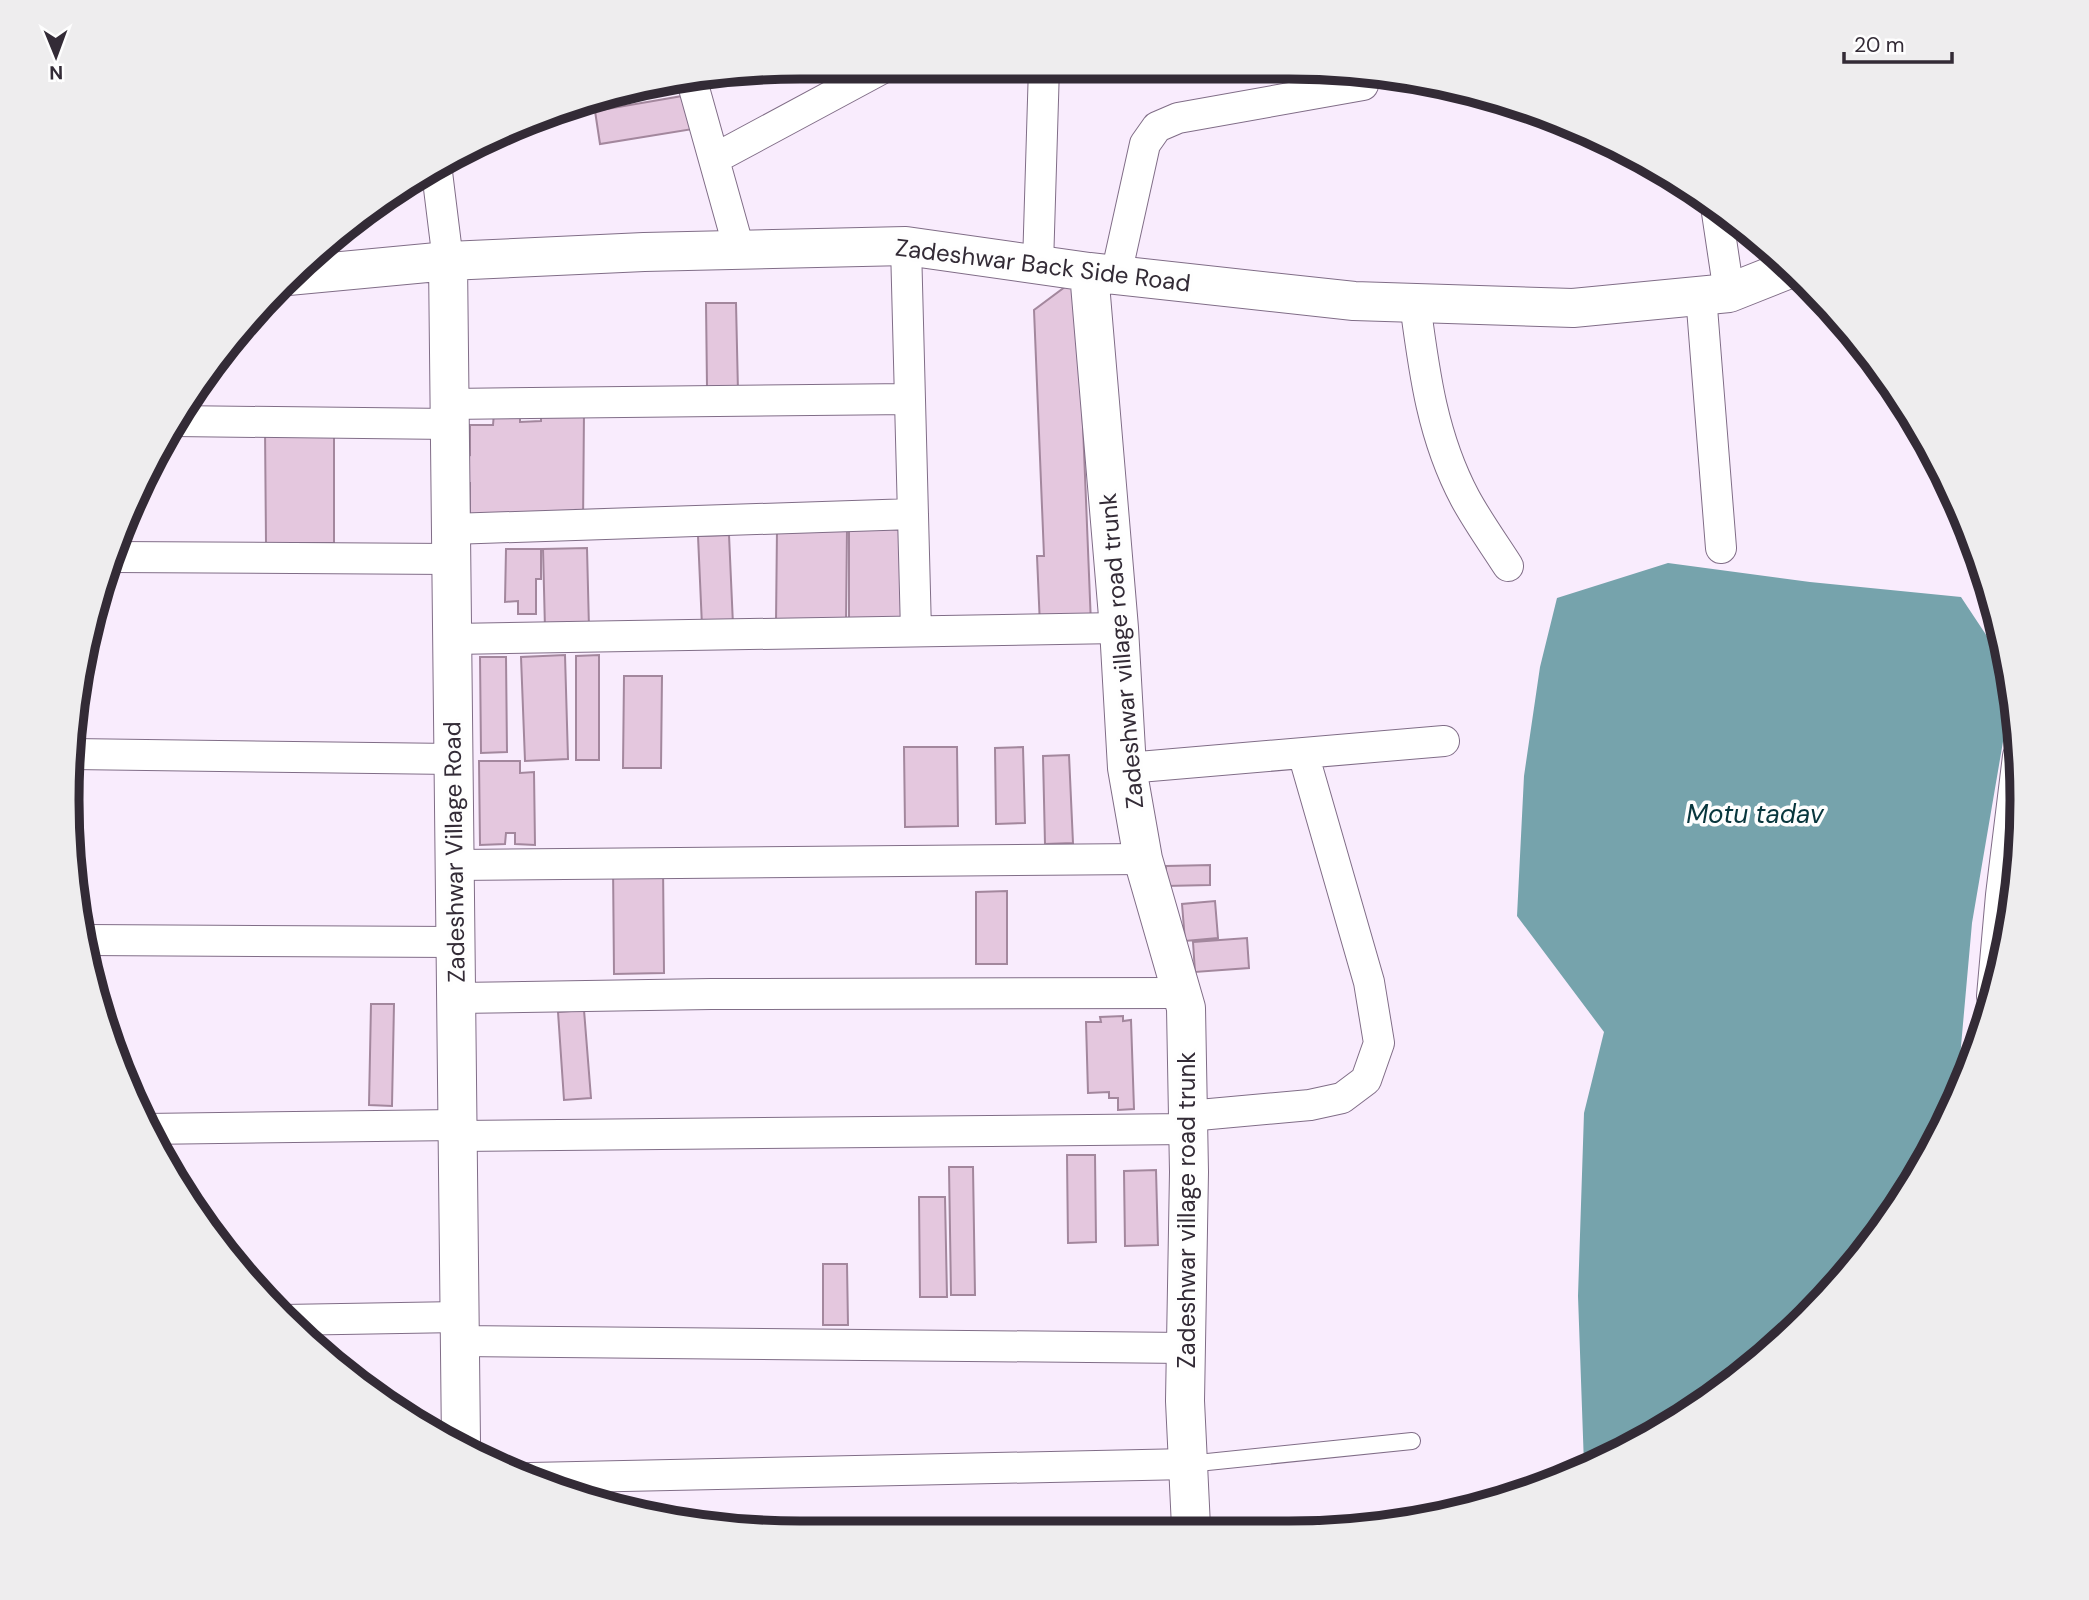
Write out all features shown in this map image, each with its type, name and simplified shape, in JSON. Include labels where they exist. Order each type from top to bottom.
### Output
[{"type":"street","points":[[714,159],[863,79]]},
{"type":"street","points":[[1038,265],[1044,79]]},
{"type":"street","points":[[1102,273],[1145,144],[1157,127],[1178,118],[1363,85]]},
{"type":"street","points":[[694,87],[739,249]]},
{"type":"street","points":[[437,176],[448,261]]},
{"type":"street","points":[[1716,219],[1721,548]]},
{"type":"street","points":[[906,246],[916,631]]},
{"type":"street","name":"Zadeshwar Back Side Road","points":[[307,274],[448,261],[739,249],[906,246],[1102,273],[1354,301],[1573,308],[1715,294],[1780,272]]},
{"type":"street","name":"Zadeshwar Village Road","points":[[448,261],[461,1436]]},
{"type":"street","name":"Zadeshwar village road trunk","points":[[1102,273],[1127,768],[1143,859],[1186,1008],[1186,1348],[1191,1521]]},
{"type":"street","points":[[1415,303],[1428,398],[1443,449],[1465,498],[1508,566]]},
{"type":"street","points":[[186,421],[910,398]]},
{"type":"street","points":[[121,557],[451,544],[913,514]]},
{"type":"street","points":[[452,639],[1119,628]]},
{"type":"street","points":[[1127,768],[1444,741]]},
{"type":"street","points":[[158,1129],[458,1131],[1188,1123],[1342,1098],[1366,1080],[1379,1043],[1370,982],[1303,753]]},
{"type":"street","points":[[80,754],[453,759]]},
{"type":"street","points":[[454,864],[1143,859]]},
{"type":"street","points":[[93,940],[455,942]]},
{"type":"street","points":[[456,998],[711,993],[1181,993]]},
{"type":"street","points":[[302,1321],[459,1329],[1186,1348]]},
{"type":"street","points":[[554,1477],[1188,1464]]},
{"type":"lane","points":[[1188,1464],[1412,1441]]},
{"type":"water","name":"Motu tadav","points":[[1668,563],[1810,582],[1961,597],[1993,645],[2006,724],[1972,923],[1959,1065],[1914,1161],[1889,1201],[1831,1276],[1765,1342],[1690,1400],[1650,1425],[1584,1458],[1578,1296],[1584,1113],[1604,1032],[1517,916],[1524,776],[1540,667],[1557,598]]},
{"type":"building","points":[[688,95],[693,129],[600,144],[595,111]]},
{"type":"building","points":[[1077,278],[1091,624],[1040,626],[1037,556],[1044,556],[1034,310]]},
{"type":"building","points":[[706,303],[736,303],[738,392],[707,387]]},
{"type":"building","points":[[541,410],[584,411],[583,527],[470,517],[470,483],[465,483],[465,454],[470,455],[470,425],[493,425],[494,413],[520,413],[520,422],[541,421]]},
{"type":"building","points":[[265,428],[334,428],[334,543],[266,543]]},
{"type":"building","points":[[849,526],[904,526],[903,619],[849,618]]},
{"type":"building","points":[[777,529],[847,529],[846,623],[776,623]]},
{"type":"building","points":[[729,535],[733,625],[702,626],[698,536]]},
{"type":"building","points":[[587,548],[589,628],[545,629],[543,549]]},
{"type":"building","points":[[506,549],[541,549],[541,579],[536,579],[536,614],[518,614],[518,601],[505,602]]},
{"type":"building","points":[[565,655],[568,759],[525,761],[521,657]]},
{"type":"building","points":[[599,655],[599,760],[576,760],[576,656]]},
{"type":"building","points":[[480,657],[506,657],[507,752],[481,753]]},
{"type":"building","points":[[624,676],[662,676],[661,768],[623,768]]},
{"type":"building","points":[[904,747],[957,747],[958,826],[905,827]]},
{"type":"building","points":[[1023,747],[1025,823],[996,824],[995,748]]},
{"type":"building","points":[[1069,755],[1073,843],[1045,844],[1043,756]]},
{"type":"building","points":[[479,761],[520,761],[520,773],[534,772],[535,845],[515,844],[515,833],[506,833],[505,844],[480,845]]},
{"type":"building","points":[[663,863],[664,973],[614,974],[613,864]]},
{"type":"building","points":[[1210,865],[1210,885],[1166,886],[1166,866]]},
{"type":"building","points":[[1007,891],[1007,964],[976,964],[976,892]]},
{"type":"building","points":[[1215,901],[1218,938],[1185,941],[1182,904]]},
{"type":"building","points":[[1247,938],[1249,968],[1195,972],[1193,942]]},
{"type":"building","points":[[371,1004],[394,1004],[392,1106],[369,1105]]},
{"type":"building","points":[[584,1010],[591,1098],[564,1100],[558,1012]]},
{"type":"building","points":[[1123,1016],[1123,1021],[1131,1020],[1134,1109],[1118,1110],[1118,1098],[1109,1098],[1109,1092],[1088,1093],[1086,1022],[1101,1022],[1100,1017]]},
{"type":"building","points":[[1067,1155],[1095,1155],[1096,1242],[1068,1243]]},
{"type":"building","points":[[949,1167],[973,1167],[975,1295],[951,1295]]},
{"type":"building","points":[[1156,1170],[1158,1245],[1125,1246],[1124,1171]]},
{"type":"building","points":[[919,1197],[945,1197],[947,1297],[920,1297]]},
{"type":"building","points":[[823,1264],[847,1264],[848,1325],[823,1325]]}]
